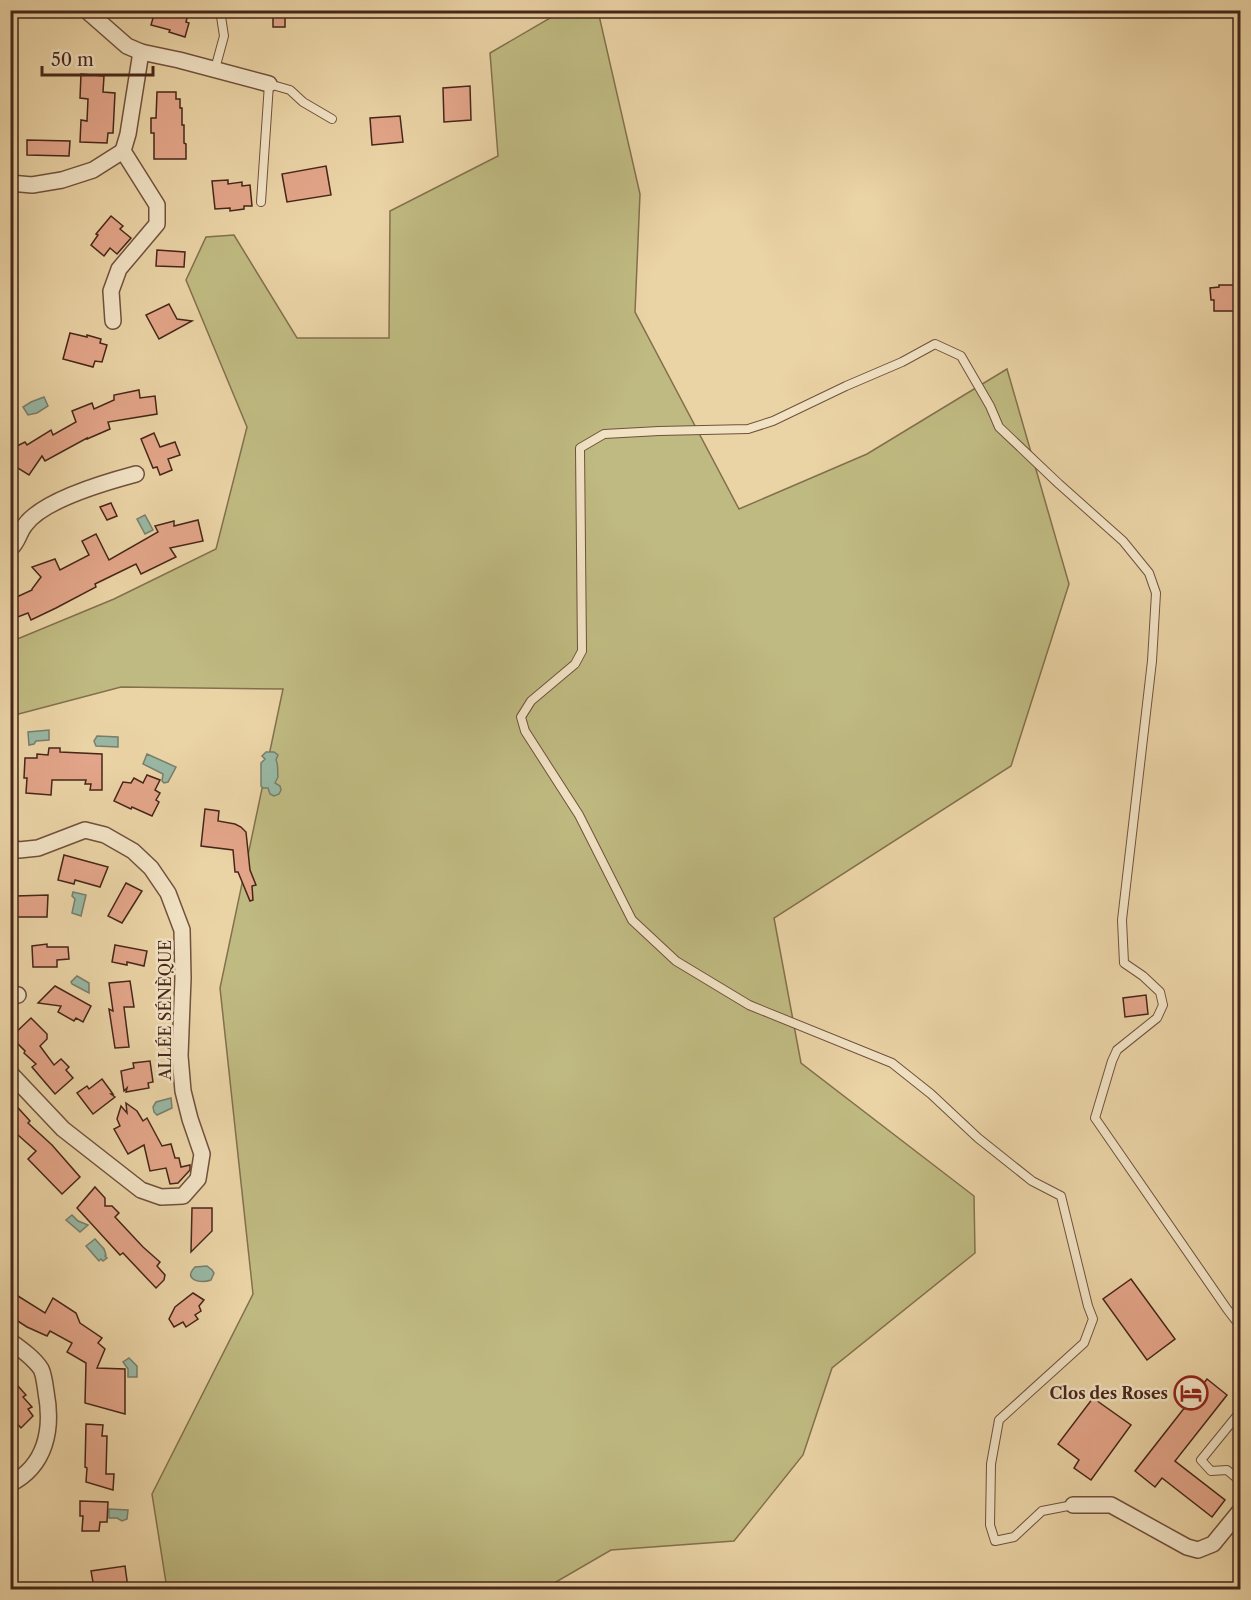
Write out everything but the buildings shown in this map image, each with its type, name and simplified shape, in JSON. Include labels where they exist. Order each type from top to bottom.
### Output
[{"type":"street","points":[[86,10],[127,46],[141,52],[269,84]]},
{"type":"street","points":[[10,183],[32,185],[62,180],[93,170],[123,151],[128,134],[141,52]]},
{"type":"street","points":[[113,321],[111,291],[119,269],[157,224],[157,205],[123,151]]},
{"type":"street","points":[[10,549],[17,543],[24,525],[37,514],[68,496],[98,484],[136,474]]},
{"type":"street","name":"ALLÉE SÉNÈQUE","points":[[10,847],[19,850],[38,848],[85,830],[105,835],[133,851],[151,868],[168,893],[182,930],[180,1056],[183,1091],[202,1154],[198,1179],[183,1196],[161,1197],[141,1190],[63,1129],[10,1073]]},
{"type":"street","points":[[10,1341],[26,1352],[42,1370],[50,1417],[44,1448],[34,1467],[10,1484]]},
{"type":"street","points":[[1073,1505],[1111,1505],[1187,1547],[1198,1550],[1213,1544],[1240,1511]]},
{"type":"lane","points":[[215,69],[224,36],[220,10]]},
{"type":"lane","points":[[261,202],[269,84],[290,90],[303,102],[332,119]]},
{"type":"lane","points":[[1073,1505],[1042,1511],[1014,1537],[995,1541],[990,1525],[991,1464],[999,1420],[1084,1344],[1094,1320],[1088,1306],[1061,1196],[1032,1181],[978,1138],[931,1094],[892,1063],[749,1005],[676,961],[632,920],[579,815],[525,731],[521,717],[531,701],[575,664],[582,651],[580,448],[604,434],[748,429],[772,421],[902,362],[935,344],[961,356],[990,406],[999,428],[1123,541],[1149,573],[1156,592],[1152,661],[1122,920],[1124,963],[1160,992],[1163,1005],[1156,1018],[1117,1050],[1095,1118],[1240,1326]]},
{"type":"lane","points":[[1240,1412],[1201,1460],[1211,1471],[1227,1470],[1240,1481]]},
{"type":"shaded area","points":[[562,11],[598,11],[640,194],[635,312],[739,509],[867,454],[1007,369],[1069,584],[1011,766],[774,918],[801,1063],[974,1196],[975,1253],[832,1368],[803,1455],[734,1541],[611,1550],[544,1589],[167,1589],[152,1494],[253,1294],[220,988],[283,689],[121,687],[11,716],[10,642],[114,599],[216,549],[247,427],[186,280],[206,237],[234,235],[297,338],[389,338],[390,211],[498,156],[490,53]]},
{"type":"shaded area","points":[[44,397],[48,406],[37,413],[28,415],[23,407]]},
{"type":"shaded area","points":[[145,515],[153,530],[145,534],[137,519]]},
{"type":"shaded area","points":[[49,730],[49,740],[36,741],[29,745],[28,732]]},
{"type":"shaded area","points":[[97,736],[118,737],[118,747],[96,746],[94,741]]},
{"type":"shaded area","points":[[266,752],[274,752],[278,755],[276,760],[278,777],[275,783],[280,786],[281,790],[274,796],[270,794],[268,788],[261,786],[261,763],[265,759],[262,756]]},
{"type":"shaded area","points":[[147,754],[176,767],[168,782],[162,781],[163,774],[143,764]]},
{"type":"shaded area","points":[[73,892],[86,895],[81,916],[72,913],[75,899],[72,896]]},
{"type":"shaded area","points":[[77,976],[89,983],[89,993],[72,984],[71,982]]},
{"type":"shaded area","points":[[171,1098],[172,1108],[157,1115],[154,1112],[153,1107],[156,1102]]},
{"type":"shaded area","points":[[72,1215],[78,1221],[88,1225],[80,1232],[66,1220]]},
{"type":"shaded area","points":[[95,1239],[104,1249],[107,1258],[103,1261],[101,1259],[99,1261],[86,1246]]},
{"type":"shaded area","points":[[207,1266],[214,1273],[211,1280],[198,1281],[192,1278],[192,1271],[195,1267]]},
{"type":"shaded area","points":[[129,1358],[137,1366],[137,1377],[128,1377],[128,1369],[123,1362]]},
{"type":"shaded area","points":[[109,1509],[128,1510],[127,1519],[122,1521],[109,1518]]},
{"type":"place","name":"Clos des Roses","points":[[1191,1393]]}]
